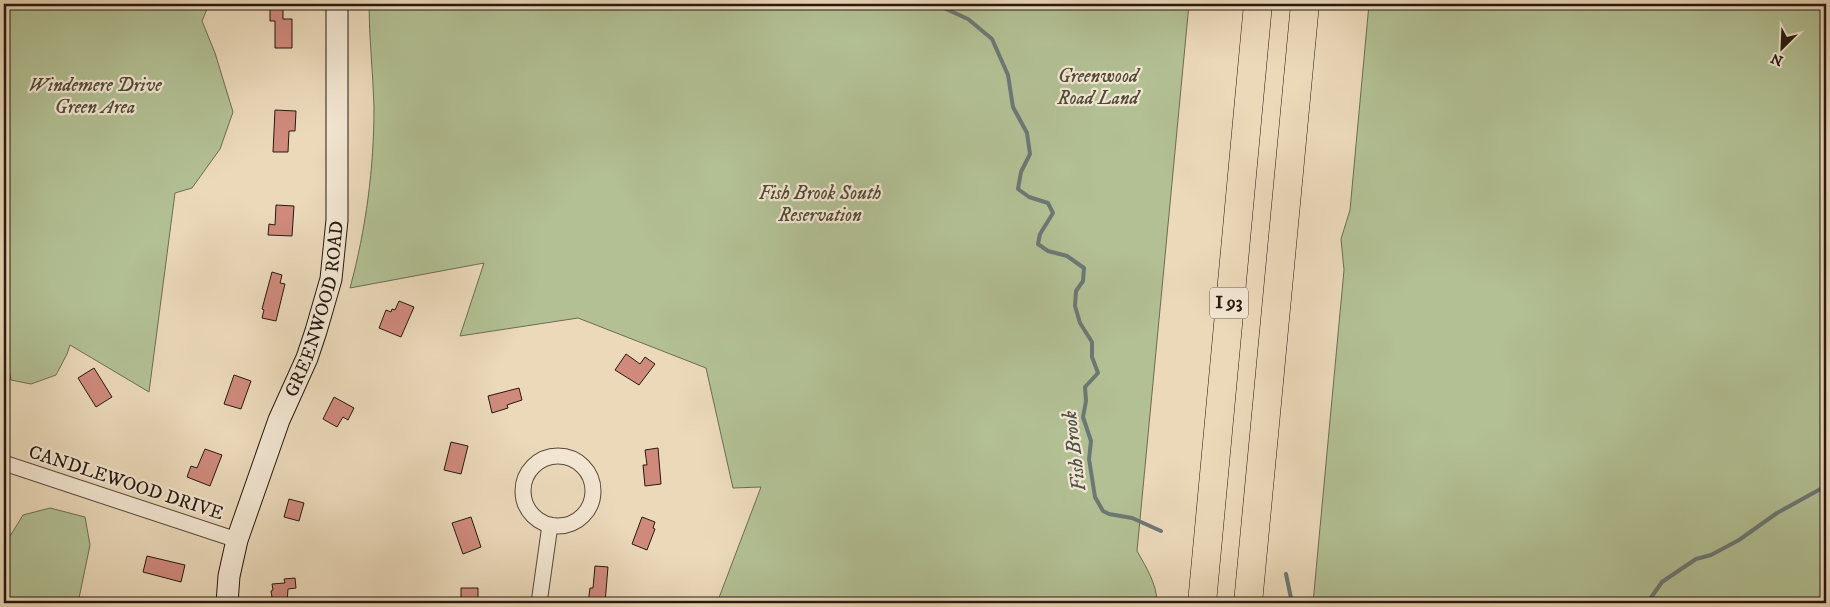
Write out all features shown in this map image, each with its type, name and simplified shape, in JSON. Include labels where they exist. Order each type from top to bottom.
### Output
[{"type":"highway","name":"I 93","points":[[1202,603],[1258,4]]},
{"type":"highway","name":"I 93","points":[[1248,603],[1305,4]]},
{"type":"street","name":"GREENWOOD ROAD","points":[[227,603],[229,576],[236,540],[279,420],[307,358],[331,279],[337,220],[337,4]]},
{"type":"street","points":[[553,456],[570,458],[582,466],[591,478],[593,486],[592,500],[589,508],[579,519],[566,525],[550,525],[536,518],[526,505],[523,489],[524,481],[532,467],[546,458],[553,456]]},
{"type":"street","name":"CANDLEWOOD DRIVE","points":[[4,463],[236,540]]},
{"type":"street","points":[[539,603],[550,525]]},
{"type":"path","points":[[1826,296],[1826,326]]},
{"type":"green space","name":"Windemere Drive Green Area","points":[[4,4],[209,4],[202,21],[215,53],[233,112],[220,149],[192,188],[175,193],[149,392],[70,345],[56,375],[31,384],[11,380],[8,363],[4,354]]},
{"type":"green space","name":"Fish Brook South Reservation","points":[[369,4],[1189,4],[1137,551],[1153,582],[1157,603],[717,603],[761,487],[733,488],[706,368],[578,318],[460,336],[484,263],[350,288],[361,243],[371,176],[374,107]]},
{"type":"green space","points":[[1369,4],[1826,4],[1826,603],[1313,603],[1344,270],[1341,239],[1350,210]]},
{"type":"green space","points":[[50,508],[85,517],[90,545],[78,603],[4,603],[4,546],[23,515]]},
{"type":"building","points":[[270,9],[283,9],[283,19],[292,19],[292,48],[275,48],[275,21],[270,21]]},
{"type":"building","points":[[275,110],[296,111],[295,131],[289,131],[288,152],[273,152]]},
{"type":"building","points":[[276,205],[294,206],[292,236],[268,235],[269,224],[275,225]]},
{"type":"building","points":[[272,272],[282,275],[280,283],[285,284],[276,321],[262,318],[264,310],[262,309]]},
{"type":"building","points":[[399,301],[414,307],[401,337],[379,328],[386,310],[391,312],[392,309],[395,310]]},
{"type":"building","points":[[626,354],[640,364],[645,357],[655,364],[639,385],[615,370]]},
{"type":"building","points":[[94,368],[112,397],[96,407],[78,378]]},
{"type":"building","points":[[234,375],[251,381],[241,409],[224,404]]},
{"type":"building","points":[[519,388],[522,400],[507,405],[508,408],[492,413],[488,396]]},
{"type":"building","points":[[334,397],[354,408],[348,420],[343,417],[337,427],[323,419]]},
{"type":"building","points":[[451,442],[468,446],[461,474],[444,470]]},
{"type":"building","points":[[658,448],[661,484],[645,486],[643,465],[647,465],[645,450]]},
{"type":"building","points":[[205,449],[222,455],[210,486],[187,477],[191,466],[197,468]]},
{"type":"building","points":[[289,499],[304,503],[299,521],[284,517]]},
{"type":"building","points":[[471,517],[481,547],[463,554],[452,523]]},
{"type":"building","points":[[642,517],[655,522],[653,528],[655,529],[647,550],[632,544]]},
{"type":"building","points":[[147,556],[185,565],[181,582],[143,572]]},
{"type":"building","points":[[595,566],[608,567],[605,603],[588,603],[590,588],[593,588]]},
{"type":"building","points":[[295,578],[296,588],[288,589],[287,603],[273,603],[272,584],[285,583],[284,579]]},
{"type":"building","points":[[461,588],[478,588],[478,603],[461,603]]},
{"type":"waterway","name":"Fish Brook","points":[[944,4],[946,9],[968,19],[992,39],[1008,75],[1013,107],[1027,133],[1030,154],[1021,172],[1018,189],[1029,197],[1048,203],[1053,213],[1040,234],[1038,244],[1048,251],[1067,256],[1084,268],[1083,281],[1076,291],[1075,306],[1080,323],[1092,342],[1092,357],[1098,373],[1085,387],[1086,401],[1083,417],[1091,441],[1089,459],[1095,497],[1103,511],[1109,514],[1132,518],[1161,531]]},
{"type":"waterway","points":[[1643,603],[1650,599],[1662,582],[1696,559],[1711,555],[1739,540],[1777,513],[1826,486]]},
{"type":"waterway","name":"Fish Brook","points":[[1286,574],[1292,603]]},
{"type":"park label","name":"Greenwood Road Land","points":[[1098,87]]}]
